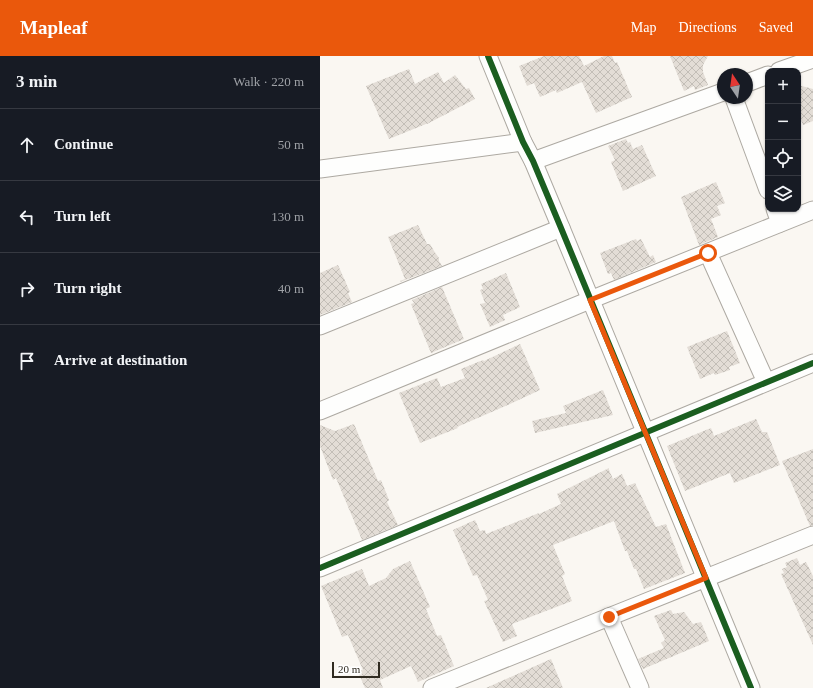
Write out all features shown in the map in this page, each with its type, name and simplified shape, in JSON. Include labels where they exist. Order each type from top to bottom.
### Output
[{"type":"street","points":[[488,56],[523,142],[533,161],[561,228],[751,688]]},
{"type":"street","points":[[788,68],[813,59]]},
{"type":"street","points":[[753,81],[765,76]]},
{"type":"street","points":[[533,161],[717,94]]},
{"type":"street","points":[[736,104],[765,182]]},
{"type":"street","points":[[320,169],[523,142]]},
{"type":"street","points":[[320,411],[708,253],[778,216],[813,210]]},
{"type":"street","points":[[320,326],[561,228]]},
{"type":"street","points":[[708,253],[766,382]]},
{"type":"street","points":[[320,568],[813,363]]},
{"type":"street","points":[[432,688],[813,536]]},
{"type":"street","points":[[609,617],[640,688]]},
{"type":"building","points":[[544,56],[579,56],[584,66],[604,56],[612,56],[615,63],[617,62],[632,97],[596,113],[582,82],[557,93],[556,90],[540,97],[534,83],[527,86],[519,66]]},
{"type":"building","points":[[670,56],[708,56],[703,65],[703,72],[708,85],[695,90],[694,86],[684,91]]},
{"type":"building","points":[[409,69],[415,84],[438,72],[444,83],[455,75],[466,89],[469,88],[475,99],[427,124],[389,139],[366,86]]},
{"type":"building","points":[[801,86],[813,89],[813,121],[803,125],[801,120]]},
{"type":"building","points":[[626,139],[628,143],[630,142],[633,149],[642,145],[656,176],[623,191],[611,162],[615,160],[608,146]]},
{"type":"building","points":[[716,182],[725,203],[717,206],[721,215],[711,219],[718,237],[699,245],[681,197]]},
{"type":"building","points":[[418,225],[427,244],[430,244],[442,266],[400,282],[405,279],[388,237]]},
{"type":"building","points":[[636,239],[637,241],[641,239],[650,257],[653,255],[656,262],[614,280],[611,273],[608,274],[600,253]]},
{"type":"building","points":[[338,265],[350,292],[348,293],[352,302],[320,315],[320,273]]},
{"type":"building","points":[[506,273],[520,307],[503,315],[505,320],[490,327],[480,304],[485,303],[480,290],[483,289],[481,284]]},
{"type":"building","points":[[442,287],[464,339],[431,353],[411,304],[414,303],[412,300]]},
{"type":"building","points":[[727,331],[740,363],[729,367],[730,370],[715,375],[714,373],[700,379],[687,347]]},
{"type":"building","points":[[520,344],[540,390],[457,427],[458,428],[420,443],[399,393],[437,378],[441,387],[465,378],[461,369],[483,360],[484,361]]},
{"type":"building","points":[[603,390],[613,415],[535,433],[532,421],[566,413],[563,406]]},
{"type":"building","points":[[756,419],[762,432],[767,432],[780,465],[734,483],[730,473],[685,491],[667,446],[711,428],[714,436]]},
{"type":"building","points":[[354,424],[378,481],[381,480],[389,500],[387,502],[398,525],[362,540],[336,478],[333,480],[320,446],[320,425],[335,431]]},
{"type":"building","points":[[813,449],[813,525],[810,526],[782,461]]},
{"type":"building","points":[[609,468],[613,479],[622,474],[627,486],[635,483],[656,527],[666,524],[685,573],[644,589],[627,551],[625,551],[614,521],[553,545],[565,574],[562,576],[572,601],[512,624],[517,636],[503,642],[484,601],[488,600],[477,575],[473,576],[453,530],[475,520],[480,531],[485,530],[486,534],[539,514],[561,504],[557,494]]},
{"type":"building","points":[[797,558],[800,565],[806,562],[813,576],[813,645],[781,574],[784,573],[782,569],[787,567],[785,563]]},
{"type":"building","points":[[410,561],[430,607],[426,609],[437,636],[441,635],[454,666],[418,682],[411,666],[380,680],[383,688],[365,688],[358,672],[363,670],[348,635],[342,637],[321,586],[362,569],[369,586],[386,578],[393,569]]},
{"type":"building","points":[[671,610],[673,614],[684,612],[693,624],[701,622],[709,641],[643,669],[638,659],[664,648],[661,643],[665,640],[654,616]]},
{"type":"building","points":[[551,659],[563,688],[486,688]]},
{"type":"cycle path","points":[[488,56],[523,142],[533,161],[561,228],[751,688]]},
{"type":"cycle path","points":[[320,568],[813,363]]},
{"type":"route","points":[[609,617],[706,578],[590,300],[708,253]]}]
